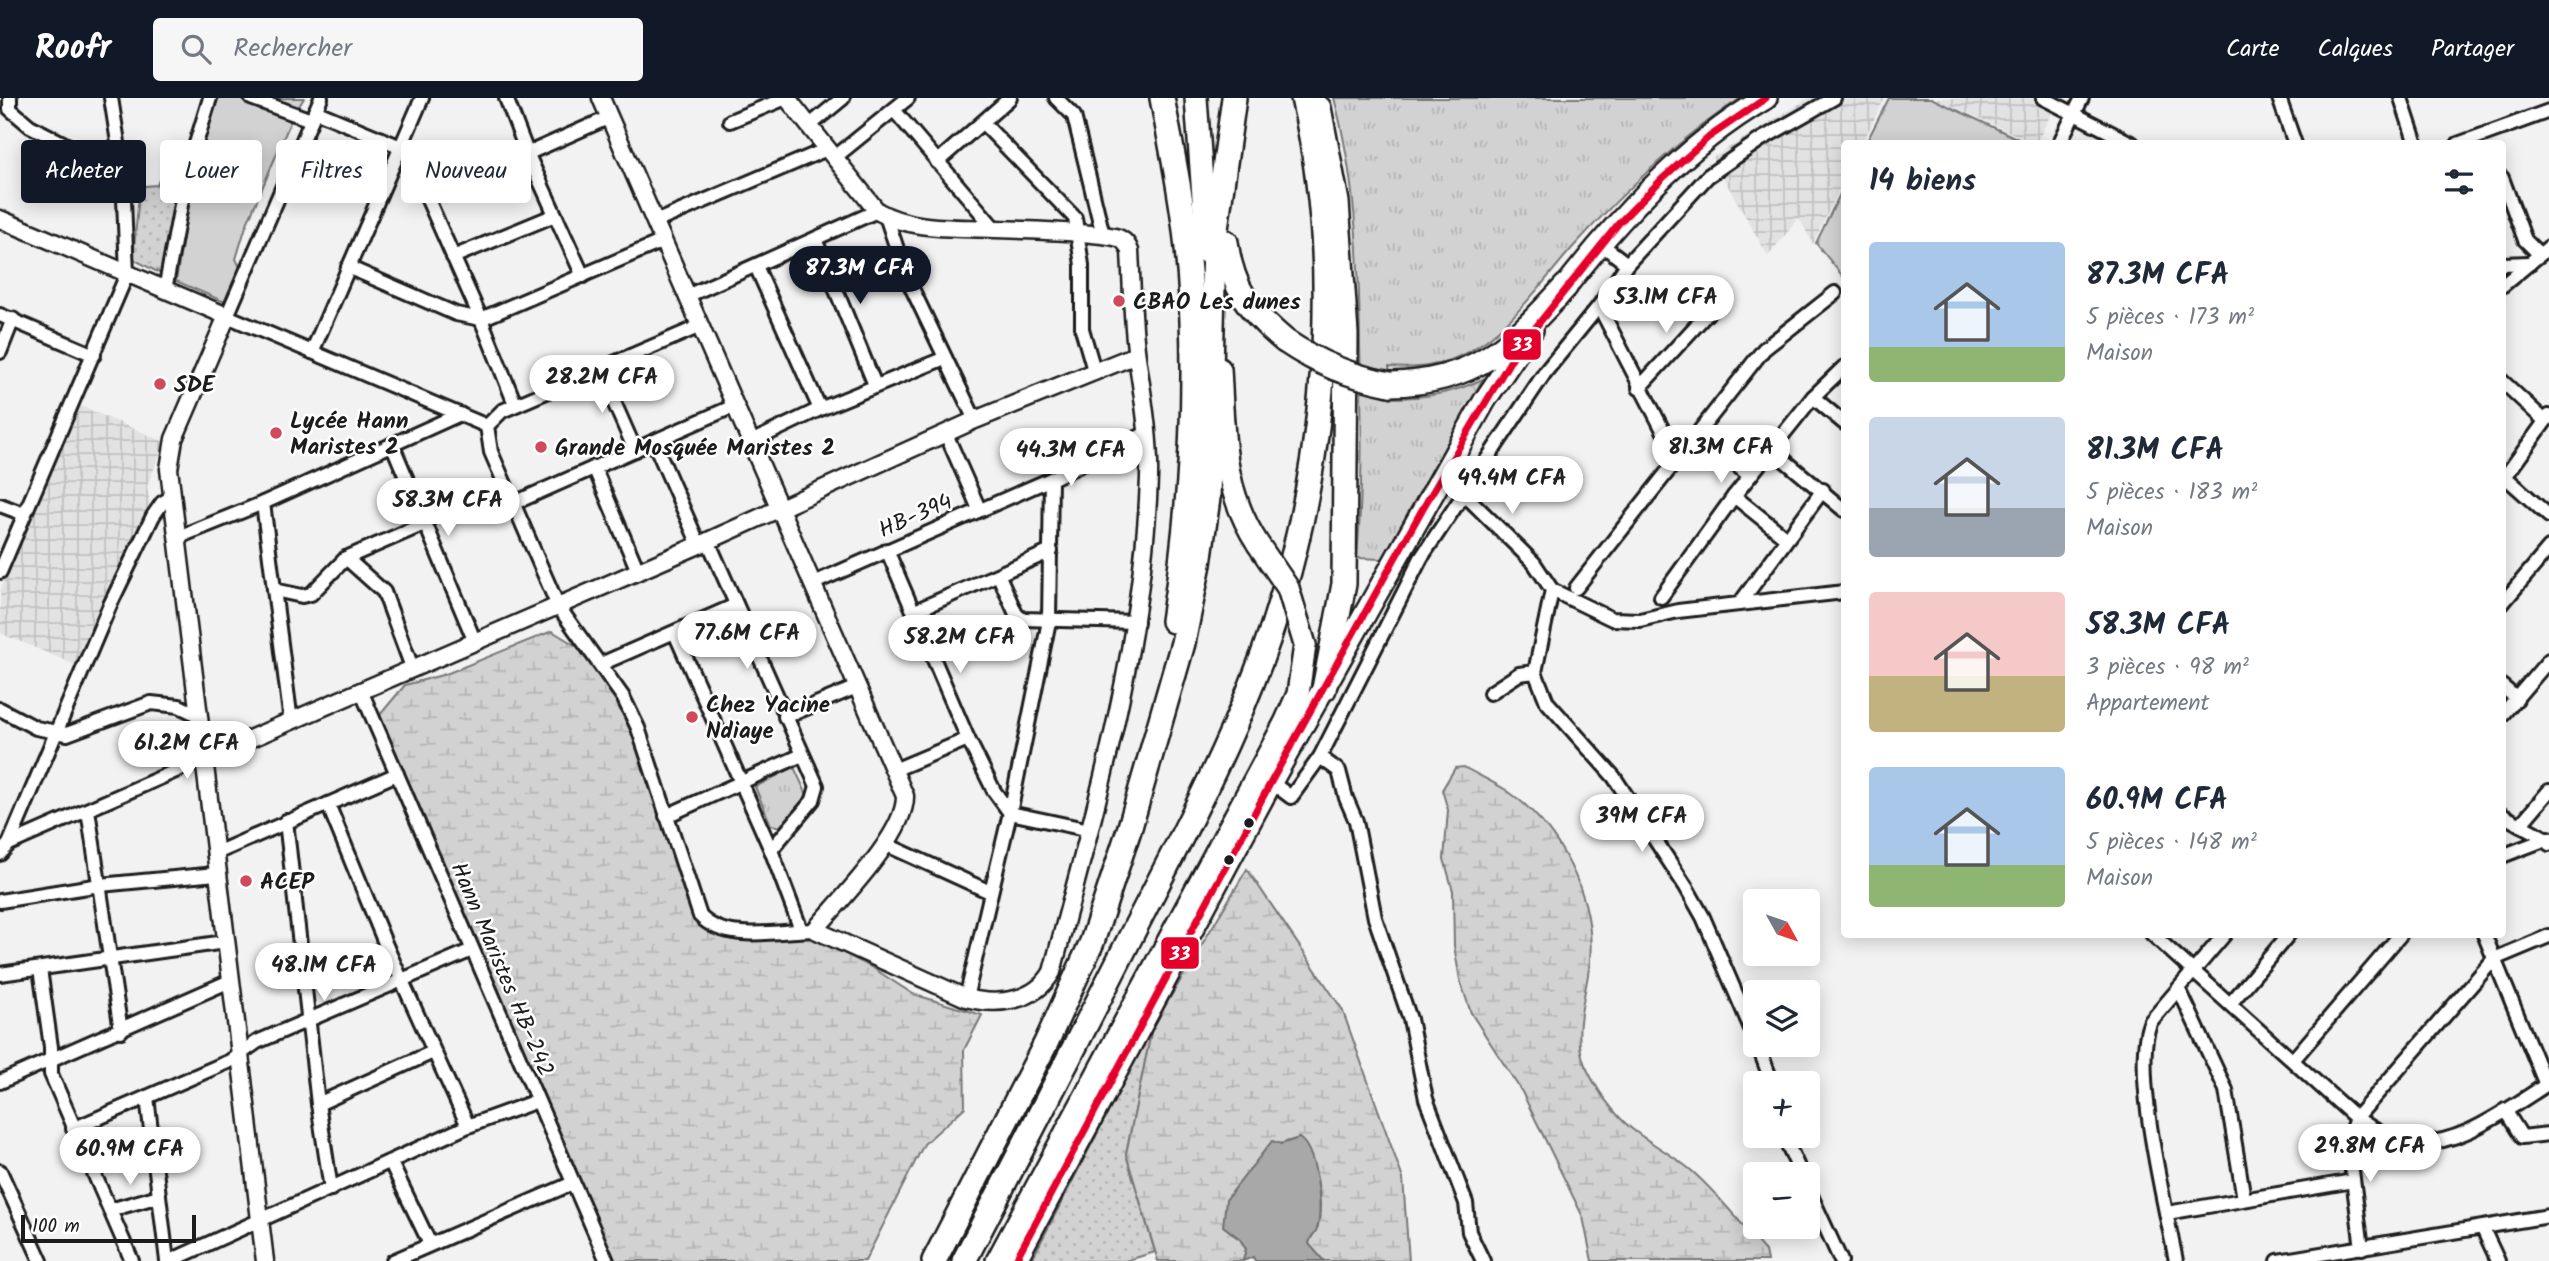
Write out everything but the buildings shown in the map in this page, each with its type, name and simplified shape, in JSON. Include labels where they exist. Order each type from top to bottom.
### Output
[{"type":"highway","points":[[1146,772],[1177,600],[1191,449],[1192,337],[1186,240],[1162,98]]},
{"type":"highway","points":[[997,1261],[1285,723],[1298,694],[1305,645],[1288,588],[1241,518],[1232,496],[1196,98]]},
{"type":"highway","points":[[1234,98],[1210,236],[1251,307],[1285,341],[1317,363],[1356,377],[1390,384],[1422,383],[1479,366],[1522,334],[1566,286]]},
{"type":"highway","points":[[964,1261],[1214,773],[1252,684],[1273,622],[1295,542],[1309,473],[1322,351],[1321,220],[1303,98]]},
{"type":"highway","points":[[1317,98],[1335,189],[1346,334],[1344,584],[1324,689]]},
{"type":"highway","points":[[1015,1261],[1271,782],[1423,508],[1515,353],[1601,244],[1663,178],[1709,137],[1766,98]]},
{"type":"highway","points":[[1224,165],[1222,192],[1230,272]]},
{"type":"highway","points":[[934,1261],[1046,1043],[1083,964],[1113,882],[1146,772],[1182,643],[1201,552],[1209,474],[1213,303]]},
{"type":"street","points":[[110,98],[117,140]]},
{"type":"street","points":[[165,290],[187,173],[210,98]]},
{"type":"street","points":[[251,98],[313,116],[401,147],[312,352]]},
{"type":"street","points":[[265,1261],[169,469],[174,439],[321,98]]},
{"type":"street","points":[[404,140],[422,98]]},
{"type":"street","points":[[506,98],[522,140]]},
{"type":"street","points":[[601,98],[698,327],[814,583],[905,796],[905,805],[885,844],[808,930]]},
{"type":"street","points":[[730,121],[787,98],[882,214],[906,276],[975,420]]},
{"type":"street","points":[[809,126],[843,98]]},
{"type":"street","points":[[655,222],[831,153],[908,98]]},
{"type":"street","points":[[937,162],[1010,98]]},
{"type":"street","points":[[1056,98],[1074,116],[1103,235]]},
{"type":"street","points":[[1271,782],[1291,797],[1320,757],[1421,558],[1546,371],[1599,306],[1627,264],[1708,176],[1760,140],[1834,98]]},
{"type":"street","points":[[2043,98],[2125,140]]},
{"type":"street","points":[[2061,140],[2082,98]]},
{"type":"street","points":[[2279,98],[2294,140]]},
{"type":"street","points":[[2402,98],[2415,140]]},
{"type":"street","points":[[7,106],[30,126],[57,140]]},
{"type":"street","points":[[894,110],[995,229]]},
{"type":"street","points":[[2488,139],[2549,111]]},
{"type":"street","points":[[531,154],[610,117]]},
{"type":"street","points":[[983,123],[1074,218],[1082,265],[1082,330],[1094,370]]},
{"type":"street","points":[[531,162],[583,276]]},
{"type":"street","points":[[0,572],[127,274],[124,203]]},
{"type":"street","points":[[430,203],[481,318],[515,404]]},
{"type":"street","points":[[2507,206],[2525,240],[2540,255]]},
{"type":"street","points":[[687,296],[815,239],[882,214],[922,225],[1078,232],[1119,237],[1127,243],[1130,251],[1136,355],[1147,433],[1147,516],[1137,622],[1090,830],[1052,972],[1047,981],[1032,995],[988,1002],[967,998],[808,930],[727,932],[708,924],[695,905],[638,728],[623,697],[558,606],[491,452],[487,426],[493,417],[515,404],[698,327]]},
{"type":"street","points":[[453,257],[555,215]]},
{"type":"street","points":[[0,219],[487,426]]},
{"type":"street","points":[[815,239],[874,385]]},
{"type":"street","points":[[348,267],[456,314],[481,318],[663,241]]},
{"type":"street","points":[[1601,244],[1627,264]]},
{"type":"street","points":[[2506,263],[2540,255]]},
{"type":"street","points":[[2506,283],[2540,255]]},
{"type":"street","points":[[756,266],[820,409]]},
{"type":"street","points":[[1576,588],[1764,349],[1835,293]]},
{"type":"street","points":[[1639,388],[1716,304]]},
{"type":"street","points":[[1599,306],[1666,436]]},
{"type":"street","points":[[0,315],[94,355]]},
{"type":"street","points":[[0,352],[13,319]]},
{"type":"street","points":[[4,849],[203,759],[362,693],[780,509],[975,420],[1136,355]]},
{"type":"street","points":[[751,442],[874,385],[945,358]]},
{"type":"street","points":[[599,368],[635,450]]},
{"type":"street","points":[[1661,597],[1771,449],[1813,397],[1841,371]]},
{"type":"street","points":[[2506,384],[2547,419],[2506,475]]},
{"type":"street","points":[[1813,397],[1841,420]]},
{"type":"street","points":[[512,504],[734,406]]},
{"type":"street","points":[[176,538],[263,503],[460,414]]},
{"type":"street","name":"HB-394","points":[[814,583],[1051,479],[1147,433]]},
{"type":"street","points":[[946,434],[979,509]]},
{"type":"street","points":[[1697,434],[1750,476]]},
{"type":"street","points":[[654,442],[736,605],[817,794],[771,850]]},
{"type":"street","points":[[392,444],[475,642]]},
{"type":"street","points":[[1771,449],[1841,507]]},
{"type":"street","points":[[594,467],[638,570]]},
{"type":"street","points":[[967,998],[1010,813],[1049,621],[1051,479]]},
{"type":"street","points":[[2506,480],[2549,516]]},
{"type":"street","points":[[1740,603],[1785,537],[1823,490]]},
{"type":"street","points":[[1464,494],[1534,563],[1552,590],[1612,619],[1640,620],[1740,603],[1841,592]]},
{"type":"street","points":[[1734,496],[1785,537]]},
{"type":"street","points":[[4,849],[57,733],[110,605],[153,516],[162,503],[172,497]]},
{"type":"street","points":[[263,503],[291,722]]},
{"type":"street","points":[[0,505],[24,514]]},
{"type":"street","points":[[274,590],[302,596],[311,594],[321,588],[346,558],[424,524]]},
{"type":"street","points":[[2506,599],[2549,548]]},
{"type":"street","points":[[887,550],[968,739],[994,791],[1010,813],[1090,830]]},
{"type":"street","points":[[915,611],[1051,551]]},
{"type":"street","points":[[346,558],[384,592],[414,670]]},
{"type":"street","points":[[999,576],[1016,614],[1022,619],[1137,622]]},
{"type":"street","points":[[1552,590],[1535,672],[1547,702],[1614,776],[1686,887],[1703,917],[1743,1010]]},
{"type":"street","points":[[601,664],[736,605]]},
{"type":"street","points":[[675,633],[808,930]]},
{"type":"street","points":[[2506,711],[2549,660]]},
{"type":"street","points":[[1490,693],[1519,674],[1535,672]]},
{"type":"street","points":[[785,717],[859,686]]},
{"type":"street","points":[[2506,689],[2517,699]]},
{"type":"street","name":"Hann Maristes HB-242","points":[[362,693],[607,1261]]},
{"type":"street","points":[[0,709],[36,728],[57,733],[77,731],[151,703],[179,706],[198,715]]},
{"type":"street","points":[[894,770],[968,739]]},
{"type":"street","points":[[666,816],[802,755]]},
{"type":"street","points":[[1320,757],[1339,771],[1356,821],[1375,918],[1410,1018],[1426,1099],[1466,1203],[1469,1231],[1483,1261]]},
{"type":"street","points":[[214,854],[397,774]]},
{"type":"street","points":[[2520,825],[2549,790]]},
{"type":"street","points":[[328,804],[387,948],[468,1126]]},
{"type":"street","points":[[88,810],[121,1031]]},
{"type":"street","points":[[2506,817],[2548,840]]},
{"type":"street","points":[[286,821],[306,978],[318,1104],[331,1189]]},
{"type":"street","points":[[2506,855],[2548,840]]},
{"type":"street","points":[[885,844],[990,892]]},
{"type":"street","points":[[0,901],[100,886],[216,874]]},
{"type":"street","points":[[2362,1248],[2347,1140],[2356,1118],[2494,959],[2549,936]]},
{"type":"street","points":[[2156,938],[2356,1118],[2383,1134],[2404,1142],[2425,1143],[2454,1136],[2548,1084],[2486,938]]},
{"type":"street","points":[[2176,1261],[2143,1076],[2145,1045],[2151,1021],[2222,938]]},
{"type":"street","points":[[2230,1004],[2286,938]]},
{"type":"street","points":[[2292,1060],[2398,938]]},
{"type":"street","points":[[0,974],[225,942]]},
{"type":"street","points":[[306,978],[387,948]]},
{"type":"street","points":[[73,1129],[238,1055],[257,1042],[472,950]]},
{"type":"street","points":[[40,969],[51,1074],[132,1261]]},
{"type":"street","points":[[0,1082],[230,981]]},
{"type":"street","points":[[2179,989],[2226,1090],[2244,1199]]},
{"type":"street","points":[[318,1104],[433,1052]]},
{"type":"street","points":[[147,1097],[169,1261],[260,1223],[468,1126],[537,1101]]},
{"type":"street","points":[[2505,1110],[2522,1138],[2549,1134]]},
{"type":"street","points":[[391,1163],[430,1244]]},
{"type":"street","points":[[0,1171],[41,1261]]},
{"type":"street","points":[[2167,1213],[2353,1181]]},
{"type":"street","points":[[401,1259],[573,1183]]},
{"type":"street","points":[[110,1210],[159,1196]]},
{"type":"street","points":[[1820,1215],[1841,1261]]},
{"type":"street","points":[[2278,1261],[2549,1216]]},
{"type":"street","points":[[2483,1229],[2498,1261]]},
{"type":"shaded area","points":[[1809,98],[1885,98],[1864,140],[1841,140],[1841,185],[1813,244],[1799,218],[1768,256],[1712,158]]},
{"type":"shaded area","points":[[1935,98],[2059,98],[2038,140],[2027,140]]},
{"type":"shaded area","points":[[76,404],[165,442],[147,486],[151,511],[78,666],[0,633],[0,591]]},
{"type":"shaded area","points":[[1299,1138],[1310,1153],[1319,1191],[1318,1225],[1309,1244],[1324,1261],[1255,1261],[1253,1257],[1243,1261],[1246,1249],[1240,1239],[1223,1226],[1226,1200],[1272,1141],[1281,1144]]},
{"type":"green space","points":[[213,98],[304,98],[283,140],[276,140],[276,156],[262,188],[262,140],[201,140]]},
{"type":"green space","points":[[1334,98],[1741,98],[1673,149],[1611,206],[1522,307],[1493,335],[1462,355],[1435,365],[1389,367],[1390,398],[1438,394],[1483,379],[1383,559],[1357,558],[1362,425],[1357,252],[1352,190]]},
{"type":"green space","points":[[1889,98],[1931,98],[2021,140],[1868,140]]},
{"type":"green space","points":[[160,180],[160,203],[177,203],[165,276],[133,259],[138,203],[146,203],[146,186],[157,185]]},
{"type":"green space","points":[[1841,192],[1841,274],[1816,243]]},
{"type":"green space","points":[[188,203],[256,203],[236,259],[242,271],[227,303],[176,281]]},
{"type":"green space","points":[[552,631],[588,653],[622,702],[638,737],[671,840],[686,899],[715,932],[809,935],[873,968],[913,994],[982,1015],[964,1050],[965,1107],[924,1144],[865,1261],[615,1261],[395,764],[379,716],[405,685],[446,674]]},
{"type":"green space","points":[[794,767],[807,795],[781,827],[771,825],[755,787]]},
{"type":"green space","points":[[1464,767],[1506,790],[1525,805],[1542,822],[1570,864],[1587,911],[1590,936],[1590,960],[1579,1039],[1585,1065],[1599,1091],[1625,1123],[1686,1166],[1712,1190],[1743,1226],[1743,1239],[1755,1239],[1765,1251],[1767,1261],[1592,1261],[1583,1217],[1522,1092],[1471,1013],[1460,980],[1454,946],[1453,891],[1444,859],[1448,810],[1442,790],[1455,768]]},
{"type":"green space","points":[[1247,869],[1342,1009],[1403,1179],[1409,1261],[1322,1261],[1309,1244],[1320,1214],[1317,1179],[1310,1157],[1299,1138],[1280,1144],[1232,1234],[1240,1239],[1246,1249],[1243,1261],[1158,1261],[1126,1154],[1152,1028]]},
{"type":"green space","points":[[1152,1028],[1126,1154],[1155,1252],[1125,1261],[1031,1261]]},
{"type":"transit line","name":"33","points":[[1015,1261],[1271,782],[1423,508],[1515,353],[1619,223],[1663,178],[1709,137],[1766,98]]},
{"type":"place","name":"CBAO Les dunes","points":[[1119,301]]},
{"type":"place","name":"SDE","points":[[160,384]]},
{"type":"place","name":"Lycée Hann Maristes 2","points":[[276,433]]},
{"type":"place","name":"Grande Mosquée Maristes 2","points":[[541,447]]},
{"type":"place","name":"Chez Yacine Ndiaye","points":[[692,717]]},
{"type":"place","name":"ACEP","points":[[246,881]]}]
